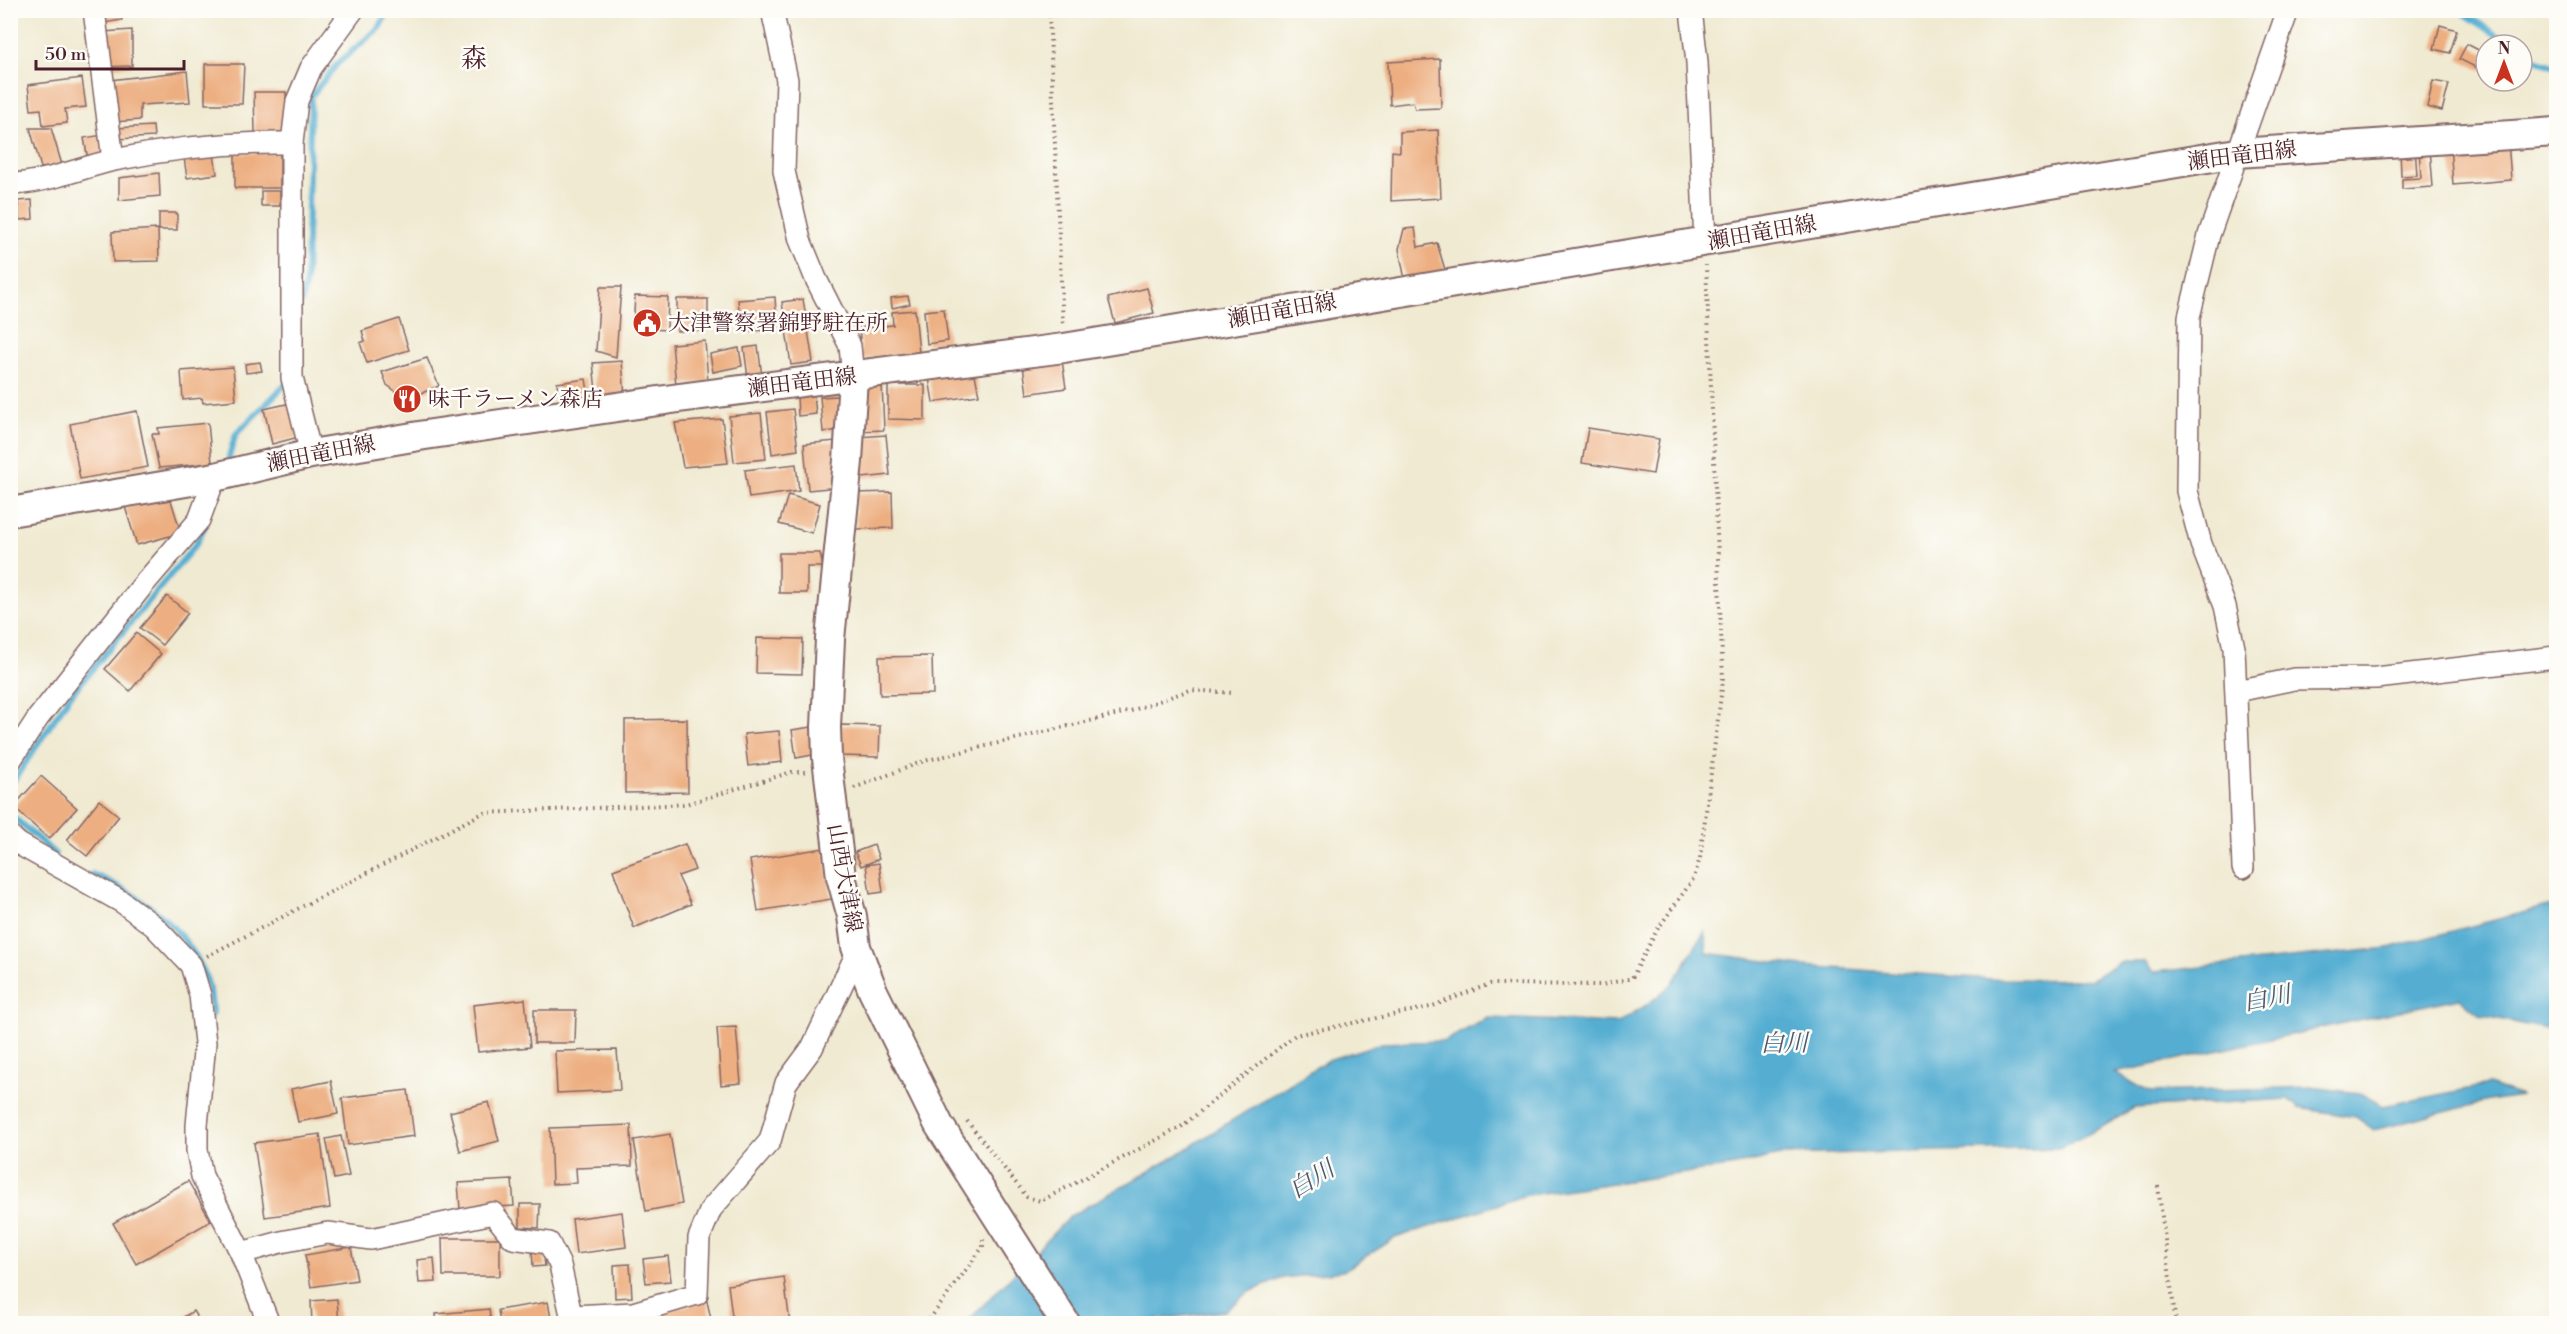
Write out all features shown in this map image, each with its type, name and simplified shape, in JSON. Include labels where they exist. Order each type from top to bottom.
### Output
[{"type":"main road","name":"瀬田竜田線","points":[[10,512],[215,477],[311,454],[551,415],[1064,348],[2237,153],[2556,132]]},
{"type":"main road","name":"山西大津線","points":[[853,377],[848,461],[830,639],[826,726],[841,877],[852,916],[856,947],[873,991],[994,1230],[1066,1323]]},
{"type":"street","points":[[94,10],[113,160]]},
{"type":"street","points":[[311,454],[292,378],[292,143],[297,101],[311,68],[353,10]]},
{"type":"street","points":[[772,10],[787,80],[784,171],[800,240],[816,279],[850,346],[853,377]]},
{"type":"street","points":[[1691,10],[1697,62],[1705,243]]},
{"type":"street","points":[[2243,868],[2234,648],[2225,606],[2201,544],[2187,491],[2186,394],[2189,316],[2209,236],[2288,10]]},
{"type":"street","points":[[10,184],[29,184],[113,160],[253,142],[292,143]]},
{"type":"street","points":[[10,761],[45,710],[143,585],[199,520],[215,477]]},
{"type":"street","points":[[2237,691],[2294,679],[2376,678],[2556,657]]},
{"type":"street","points":[[10,836],[19,844],[122,902],[154,926],[191,965],[200,995],[205,1043],[197,1150],[202,1176],[241,1253],[269,1323]]},
{"type":"street","points":[[241,1253],[328,1233],[371,1239],[493,1213],[513,1238],[549,1244],[560,1264],[573,1320],[633,1313],[697,1294],[699,1238],[711,1209],[770,1141],[786,1083],[812,1048],[855,957],[856,947]]},
{"type":"path","points":[[1049,10],[1064,348]]},
{"type":"path","points":[[962,1115],[1027,1197],[1041,1201],[1181,1127],[1295,1035],[1430,1008],[1490,984],[1602,985],[1632,978],[1657,930],[1694,879],[1701,858],[1708,781],[1723,680],[1705,243]]},
{"type":"path","points":[[191,965],[483,813],[686,804],[792,772],[830,784],[1131,711],[1190,690],[1233,693]]},
{"type":"path","points":[[2158,1186],[2176,1323]]},
{"type":"path","points":[[926,1323],[994,1230]]},
{"type":"water","name":"白川","points":[[2556,904],[2556,1031],[2480,1015],[2459,998],[2115,1073],[2149,1092],[2311,1087],[2360,1093],[2383,1106],[2488,1085],[2522,1096],[2488,1101],[2374,1130],[2356,1117],[2299,1108],[2288,1099],[2134,1108],[2060,1148],[1780,1155],[1722,1168],[1527,1195],[1395,1238],[1343,1271],[1283,1278],[1249,1292],[1225,1311],[1120,1324],[965,1324],[1070,1216],[1169,1160],[1328,1060],[1382,1043],[1445,1041],[1488,1018],[1618,1023],[1648,1004],[1672,984],[1705,931],[1707,953],[1802,966],[1992,979],[2090,980],[2120,962],[2145,962],[2154,972],[2388,948]]},
{"type":"building","points":[[96,10],[120,10],[122,20],[98,24]]},
{"type":"building","points":[[2440,25],[2457,30],[2450,53],[2434,49]]},
{"type":"building","points":[[132,30],[132,66],[104,67],[103,32]]},
{"type":"building","points":[[2467,44],[2474,48],[2474,66],[2459,59]]},
{"type":"building","points":[[1440,59],[1441,108],[1415,109],[1413,102],[1390,105],[1388,62]]},
{"type":"building","points":[[205,64],[244,64],[242,104],[205,104]]},
{"type":"building","points":[[187,71],[190,102],[140,105],[140,120],[113,122],[110,80]]},
{"type":"building","points":[[82,78],[86,107],[65,109],[67,123],[43,126],[41,109],[31,110],[28,85]]},
{"type":"building","points":[[2433,81],[2449,84],[2442,111],[2427,107]]},
{"type":"building","points":[[254,92],[286,92],[287,133],[255,133]]},
{"type":"building","points":[[153,126],[154,137],[116,139],[115,128]]},
{"type":"building","points":[[30,128],[51,128],[62,165],[41,168]]},
{"type":"building","points":[[10,130],[16,130],[16,164],[10,164]]},
{"type":"building","points":[[1438,130],[1441,198],[1391,201],[1392,151],[1400,152],[1400,132]]},
{"type":"building","points":[[103,135],[107,156],[88,160],[84,138]]},
{"type":"building","points":[[2508,140],[2511,180],[2453,185],[2450,145]]},
{"type":"building","points":[[2415,148],[2417,175],[2401,176],[2400,149]]},
{"type":"building","points":[[2430,148],[2433,187],[2402,189],[2402,179],[2421,178],[2419,149]]},
{"type":"building","points":[[235,153],[280,153],[280,188],[235,188]]},
{"type":"building","points":[[214,154],[217,174],[187,178],[184,158]]},
{"type":"building","points":[[159,173],[160,196],[119,200],[119,178]]},
{"type":"building","points":[[261,191],[280,191],[280,206],[261,206]]},
{"type":"building","points":[[32,200],[33,219],[19,220],[18,201]]},
{"type":"building","points":[[159,213],[177,213],[177,230],[159,230]]},
{"type":"building","points":[[1415,228],[1418,247],[1437,243],[1446,273],[1405,280],[1399,249],[1404,229]]},
{"type":"building","points":[[158,229],[159,261],[113,262],[112,232]]},
{"type":"building","points":[[600,287],[621,287],[616,357],[596,351]]},
{"type":"building","points":[[1147,288],[1154,313],[1115,323],[1108,298]]},
{"type":"building","points":[[635,296],[668,297],[667,330],[633,328]]},
{"type":"building","points":[[908,296],[910,304],[892,308],[891,298]]},
{"type":"building","points":[[775,297],[777,329],[741,332],[738,300]]},
{"type":"building","points":[[677,299],[708,299],[708,331],[677,331]]},
{"type":"building","points":[[803,299],[813,362],[791,365],[782,302]]},
{"type":"building","points":[[944,309],[948,341],[927,344],[924,311]]},
{"type":"building","points":[[915,310],[919,353],[862,359],[859,328],[893,325],[892,312]]},
{"type":"building","points":[[399,319],[409,350],[367,363],[360,343],[365,341],[362,331]]},
{"type":"building","points":[[705,341],[708,382],[676,385],[672,344]]},
{"type":"building","points":[[758,346],[762,376],[748,378],[744,348]]},
{"type":"building","points":[[739,348],[742,366],[713,372],[710,354]]},
{"type":"building","points":[[427,358],[439,386],[407,399],[387,385],[382,372]]},
{"type":"building","points":[[1062,360],[1066,388],[1027,394],[1023,366]]},
{"type":"building","points":[[622,361],[625,397],[597,400],[593,363]]},
{"type":"building","points":[[260,362],[262,371],[246,373],[245,364]]},
{"type":"building","points":[[973,364],[979,395],[933,402],[928,372]]},
{"type":"building","points":[[233,367],[236,400],[203,403],[202,398],[183,400],[181,371]]},
{"type":"building","points":[[586,379],[589,398],[560,402],[557,383]]},
{"type":"building","points":[[882,383],[884,430],[862,431],[861,411],[866,408],[865,384]]},
{"type":"building","points":[[888,385],[925,385],[925,420],[888,419]]},
{"type":"building","points":[[814,395],[816,414],[798,416],[797,396]]},
{"type":"building","points":[[838,396],[841,430],[823,432],[820,397]]},
{"type":"building","points":[[291,403],[299,437],[272,444],[264,409]]},
{"type":"building","points":[[793,409],[798,450],[772,454],[767,412]]},
{"type":"building","points":[[137,411],[148,467],[80,479],[70,424]]},
{"type":"building","points":[[761,413],[766,459],[734,462],[729,416]]},
{"type":"building","points":[[722,419],[728,463],[683,467],[675,423]]},
{"type":"building","points":[[208,423],[212,463],[159,468],[152,434],[159,434],[158,428]]},
{"type":"building","points":[[1588,428],[1659,439],[1653,474],[1582,463]]},
{"type":"building","points":[[886,435],[890,475],[862,478],[858,437]]},
{"type":"building","points":[[836,441],[839,487],[808,490],[804,444]]},
{"type":"building","points":[[796,464],[799,491],[749,498],[745,470]]},
{"type":"building","points":[[892,492],[893,528],[856,529],[855,493]]},
{"type":"building","points":[[169,494],[181,533],[137,545],[125,507]]},
{"type":"building","points":[[788,495],[820,504],[812,533],[779,524]]},
{"type":"building","points":[[779,553],[820,553],[823,567],[807,567],[807,593],[779,593]]},
{"type":"building","points":[[167,596],[188,613],[162,645],[140,628]]},
{"type":"building","points":[[136,633],[161,654],[130,691],[105,669]]},
{"type":"building","points":[[757,638],[803,639],[802,674],[756,673]]},
{"type":"building","points":[[932,656],[933,694],[880,695],[879,657]]},
{"type":"building","points":[[687,719],[688,792],[625,793],[625,720]]},
{"type":"building","points":[[841,725],[880,726],[879,757],[840,756]]},
{"type":"building","points":[[818,726],[823,753],[796,758],[792,730]]},
{"type":"building","points":[[779,731],[782,762],[748,766],[744,734]]},
{"type":"building","points":[[41,776],[77,808],[49,839],[13,807]]},
{"type":"building","points":[[99,800],[119,816],[87,856],[67,840]]},
{"type":"building","points":[[685,844],[695,870],[678,876],[691,904],[634,928],[613,870]]},
{"type":"building","points":[[874,845],[879,859],[861,866],[855,852]]},
{"type":"building","points":[[824,848],[832,899],[758,911],[750,860]]},
{"type":"building","points":[[879,863],[883,892],[870,894],[866,865]]},
{"type":"building","points":[[525,999],[530,1047],[478,1052],[473,1005]]},
{"type":"building","points":[[534,1010],[576,1010],[575,1043],[534,1043]]},
{"type":"building","points":[[736,1027],[741,1083],[721,1085],[717,1028]]},
{"type":"building","points":[[617,1050],[620,1090],[557,1093],[555,1051]]},
{"type":"building","points":[[331,1081],[338,1114],[298,1122],[291,1089]]},
{"type":"building","points":[[408,1090],[414,1136],[348,1145],[342,1098]]},
{"type":"building","points":[[489,1102],[499,1141],[460,1151],[450,1112]]},
{"type":"building","points":[[631,1125],[632,1166],[576,1168],[577,1183],[552,1184],[550,1128]]},
{"type":"building","points":[[320,1134],[330,1208],[265,1217],[254,1143]]},
{"type":"building","points":[[670,1134],[682,1204],[646,1211],[634,1140]]},
{"type":"building","points":[[341,1136],[349,1176],[334,1179],[326,1139]]},
{"type":"building","points":[[512,1180],[514,1206],[460,1209],[458,1183]]},
{"type":"building","points":[[188,1181],[211,1221],[136,1264],[113,1223]]},
{"type":"building","points":[[520,1204],[540,1204],[539,1228],[520,1227]]},
{"type":"building","points":[[622,1212],[626,1247],[576,1254],[572,1219]]},
{"type":"building","points":[[442,1238],[500,1238],[500,1276],[443,1276]]},
{"type":"building","points":[[351,1247],[357,1280],[311,1287],[305,1255]]},
{"type":"building","points":[[543,1248],[545,1266],[533,1267],[532,1249]]},
{"type":"building","points":[[668,1256],[671,1281],[646,1283],[643,1259]]},
{"type":"building","points":[[434,1258],[436,1282],[419,1283],[417,1260]]},
{"type":"building","points":[[630,1264],[632,1297],[615,1298],[614,1265]]},
{"type":"building","points":[[784,1277],[790,1324],[733,1324],[728,1285]]},
{"type":"building","points":[[337,1299],[339,1324],[312,1324],[311,1301]]},
{"type":"building","points":[[707,1301],[712,1324],[647,1324],[646,1315]]},
{"type":"building","points":[[548,1302],[552,1324],[500,1324],[498,1310]]},
{"type":"building","points":[[489,1309],[491,1324],[437,1324],[436,1314]]},
{"type":"building","points":[[193,1311],[201,1324],[173,1324]]},
{"type":"building","points":[[384,1320],[384,1324],[357,1324],[357,1322]]},
{"type":"waterway","points":[[301,302],[306,280],[311,96],[337,64],[379,28],[389,10]]},
{"type":"waterway","points":[[2459,10],[2494,33]]},
{"type":"waterway","points":[[2534,58],[2556,66]]},
{"type":"waterway","points":[[229,466],[229,456],[236,434],[288,382]]},
{"type":"waterway","points":[[10,786],[69,697],[196,544],[205,526]]},
{"type":"waterway","points":[[10,814],[55,854]]},
{"type":"waterway","points":[[92,874],[135,897],[174,928],[190,947],[202,968],[209,990],[212,1015]]},
{"type":"place","name":"大津警察署錦野駐在所","points":[[647,323]]},
{"type":"place","name":"味千ラーメン森店","points":[[407,399]]},
{"type":"district","name":"森","points":[[474,59]]}]
